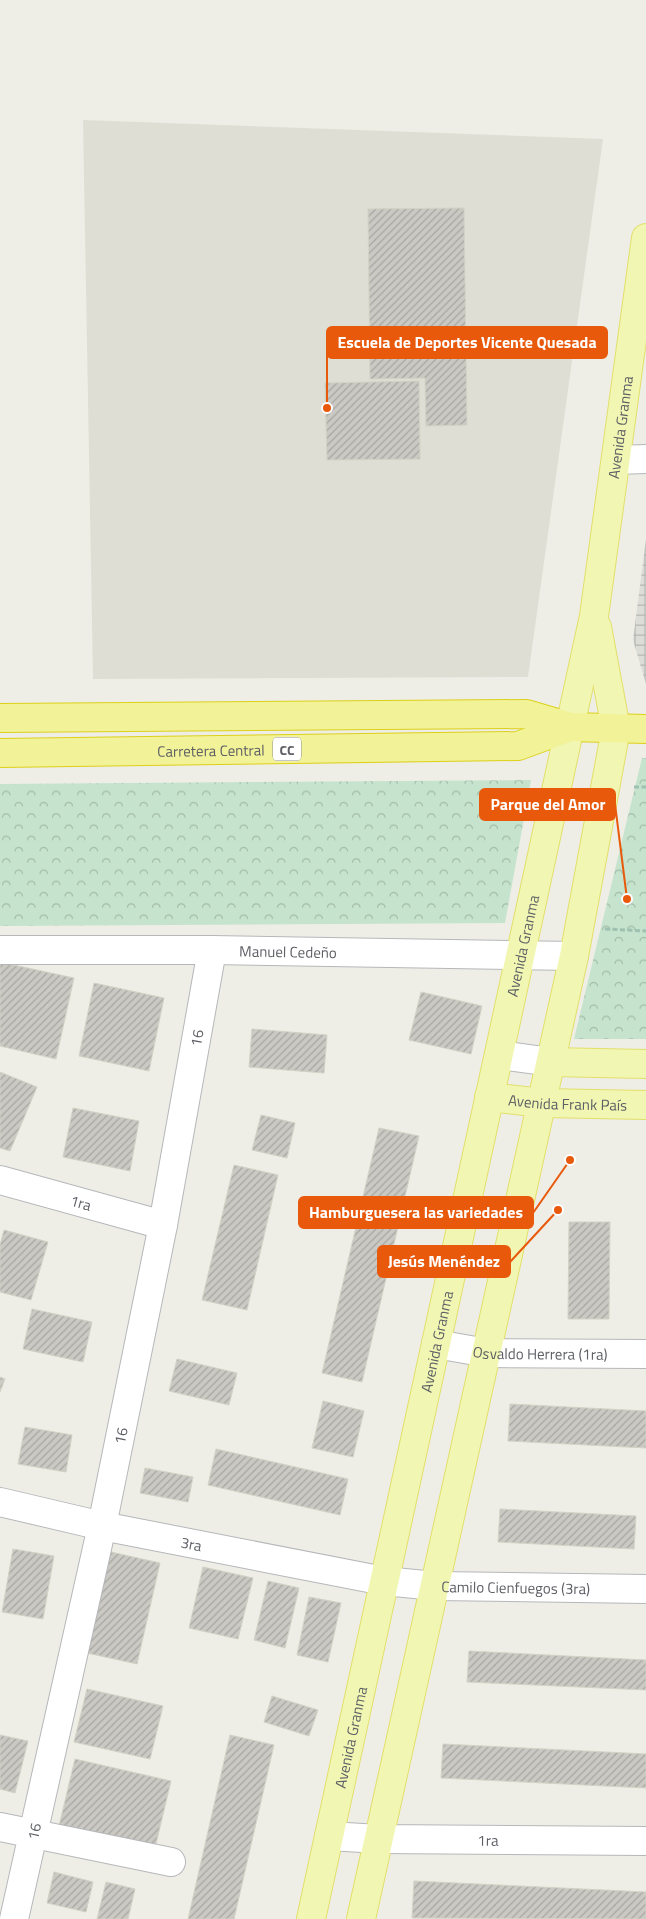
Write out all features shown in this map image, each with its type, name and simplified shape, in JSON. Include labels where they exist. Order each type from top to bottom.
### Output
[{"type":"highway","name":"Carretera Central","points":[[0,718],[526,714],[570,727],[646,729]]},
{"type":"highway","name":"Carretera Central","points":[[0,752],[518,746],[570,727]]},
{"type":"main road","name":"Avenida Granma","points":[[311,1919],[594,616],[646,238]]},
{"type":"main road","name":"Avenida Granma","points":[[361,1919],[580,928],[616,729],[594,616]]},
{"type":"main road","points":[[551,1062],[646,1064]]},
{"type":"main road","name":"Avenida Frank País","points":[[489,1097],[542,1103],[646,1105]]},
{"type":"street","points":[[616,460],[646,459]]},
{"type":"street","name":"Manuel Cedeño","points":[[0,950],[212,950],[574,956]]},
{"type":"street","name":"16","points":[[14,1919],[102,1526],[163,1225],[212,950]]},
{"type":"street","points":[[499,1054],[551,1062]]},
{"type":"street","name":"1ra","points":[[0,1180],[163,1225]]},
{"type":"street","name":"Osvaldo Herrera (1ra)","points":[[436,1344],[487,1353],[646,1354]]},
{"type":"street","name":"3ra","points":[[0,1502],[102,1526],[384,1581]]},
{"type":"street","name":"Camilo Cienfuegos (3ra)","points":[[384,1581],[435,1586],[646,1589]]},
{"type":"street","points":[[0,1826],[34,1835],[171,1862]]},
{"type":"street","name":"1ra","points":[[329,1836],[379,1839],[646,1841]]},
{"type":"path","points":[[580,928],[646,931]]},
{"type":"shaded area","points":[[83,120],[603,139],[528,677],[93,679]]},
{"type":"shaded area","points":[[646,539],[646,684],[633,640]]},
{"type":"green space","points":[[642,758],[646,758],[646,1039],[574,1039]]},
{"type":"green space","points":[[531,780],[505,923],[0,926],[0,784]]},
{"type":"building","points":[[464,208],[467,425],[426,426],[425,378],[370,379],[368,209]]},
{"type":"building","points":[[419,381],[420,459],[327,460],[325,383]]},
{"type":"building","points":[[0,962],[74,978],[56,1059],[0,1046]]},
{"type":"building","points":[[94,983],[164,998],[149,1071],[79,1056]]},
{"type":"building","points":[[421,992],[482,1006],[471,1054],[409,1040]]},
{"type":"building","points":[[252,1029],[327,1035],[324,1073],[249,1067]]},
{"type":"building","points":[[0,1072],[37,1087],[10,1151],[0,1148]]},
{"type":"building","points":[[73,1108],[139,1121],[130,1171],[63,1157]]},
{"type":"building","points":[[261,1115],[295,1123],[287,1158],[252,1150]]},
{"type":"building","points":[[379,1128],[419,1136],[362,1382],[322,1373]]},
{"type":"building","points":[[234,1165],[278,1175],[247,1310],[202,1300]]},
{"type":"building","points":[[569,1222],[610,1222],[609,1319],[568,1319]]},
{"type":"building","points":[[4,1230],[48,1242],[31,1300],[0,1292],[0,1245]]},
{"type":"building","points":[[32,1309],[92,1322],[83,1362],[23,1349]]},
{"type":"building","points":[[177,1359],[237,1373],[229,1405],[169,1391]]},
{"type":"building","points":[[0,1377],[5,1379],[0,1392]]},
{"type":"building","points":[[323,1401],[364,1411],[353,1457],[312,1448]]},
{"type":"building","points":[[510,1404],[646,1411],[646,1448],[508,1441]]},
{"type":"building","points":[[25,1427],[72,1435],[66,1472],[18,1464]]},
{"type":"building","points":[[216,1449],[348,1479],[340,1515],[208,1485]]},
{"type":"building","points":[[145,1468],[193,1477],[188,1502],[140,1493]]},
{"type":"building","points":[[500,1509],[636,1516],[634,1549],[498,1542]]},
{"type":"building","points":[[13,1549],[54,1556],[43,1619],[2,1612]]},
{"type":"building","points":[[111,1552],[160,1563],[137,1664],[87,1653]]},
{"type":"building","points":[[203,1567],[253,1578],[238,1639],[189,1628]]},
{"type":"building","points":[[268,1581],[299,1588],[285,1648],[254,1640]]},
{"type":"building","points":[[309,1597],[341,1603],[328,1662],[297,1655]]},
{"type":"building","points":[[469,1651],[646,1660],[646,1690],[467,1682]]},
{"type":"building","points":[[87,1689],[163,1706],[150,1759],[74,1742]]},
{"type":"building","points":[[272,1696],[318,1710],[309,1736],[264,1722]]},
{"type":"building","points":[[0,1735],[28,1741],[15,1793],[0,1789]]},
{"type":"building","points":[[230,1735],[274,1745],[234,1919],[188,1919]]},
{"type":"building","points":[[443,1744],[646,1754],[646,1788],[441,1778]]},
{"type":"building","points":[[75,1759],[171,1781],[155,1848],[59,1826]]},
{"type":"building","points":[[54,1872],[93,1882],[86,1912],[47,1903]]},
{"type":"building","points":[[414,1881],[646,1892],[646,1919],[412,1918]]},
{"type":"building","points":[[106,1882],[135,1889],[128,1919],[97,1919]]},
{"type":"place","name":"Escuela de Deportes Vicente Quesada","points":[[327,408]]},
{"type":"place","name":"Parque del Amor","points":[[627,899]]},
{"type":"place","name":"Hamburguesera las variedades","points":[[570,1160]]},
{"type":"place","name":"Jesús Menéndez","points":[[558,1210]]}]
